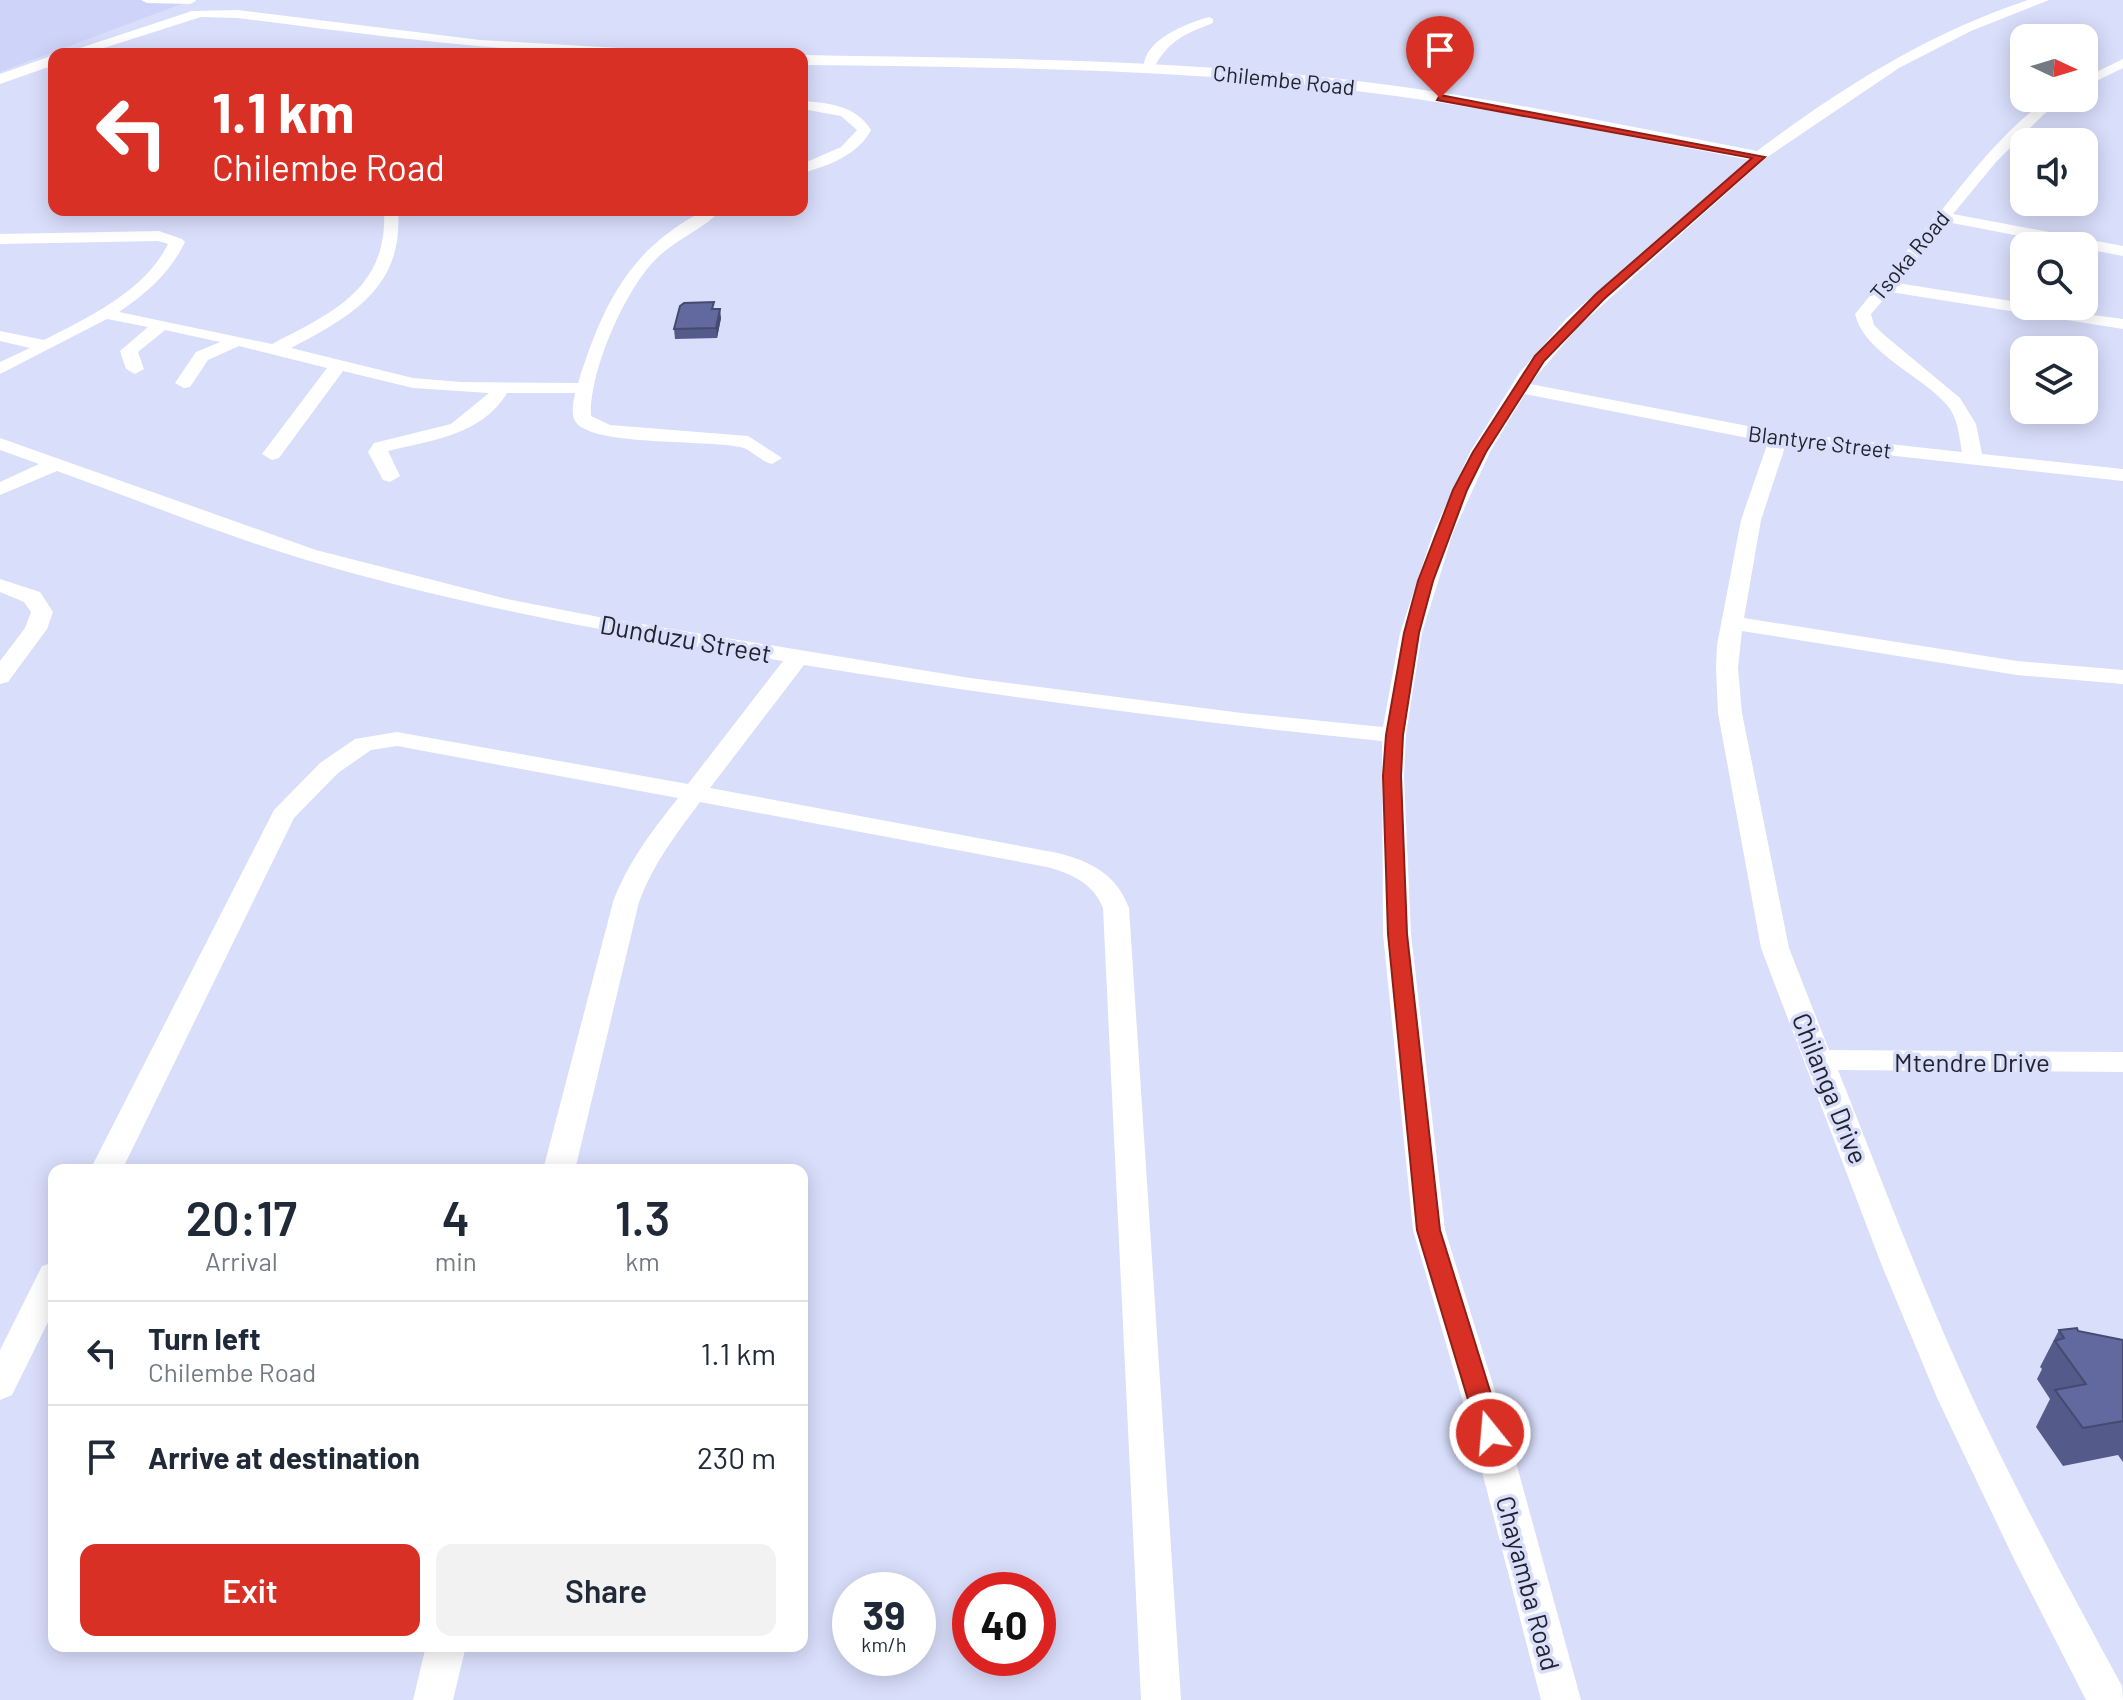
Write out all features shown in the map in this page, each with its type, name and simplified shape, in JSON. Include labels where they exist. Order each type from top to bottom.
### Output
[{"type":"main road","name":"Chayamba Road","points":[[1760,157],[1854,88],[1920,48],[1964,28],[2042,0]]},
{"type":"main road","points":[[86,48],[155,20],[169,11],[178,14],[200,6],[226,3],[287,20]]},
{"type":"main road","points":[[87,48],[200,6],[287,20],[516,48]]},
{"type":"main road","name":"Chilembe Road","points":[[808,60],[1148,68],[1297,80],[1418,94],[1760,157]]},
{"type":"main road","points":[[0,79],[48,62]]},
{"type":"street","points":[[136,0],[160,5],[169,11]]},
{"type":"street","points":[[147,0],[200,6]]},
{"type":"street","points":[[1148,68],[1162,43],[1209,21]]},
{"type":"street","points":[[2098,76],[2123,63]]},
{"type":"street","points":[[808,106],[843,112],[861,122],[864,130],[855,144],[808,166]]},
{"type":"street","name":"Tsoka Road","points":[[1973,460],[1967,424],[1954,402],[1877,338],[1863,321],[1866,307],[1940,216],[2012,136],[2041,112]]},
{"type":"street","name":"Chayamba Road","points":[[1561,1700],[1490,1433],[1429,1230],[1397,934],[1392,776],[1394,735],[1411,633],[1443,533],[1480,452],[1539,358],[1572,323],[1760,157]]},
{"type":"street","points":[[274,350],[317,328],[374,282],[388,263],[394,243],[392,216]]},
{"type":"street","points":[[705,216],[663,243],[627,280],[603,330],[586,388],[582,417],[596,427],[748,442],[772,458]]},
{"type":"street","points":[[1940,216],[2123,251]]},
{"type":"street","points":[[0,239],[159,236],[175,239],[177,246],[157,272],[105,314],[0,369]]},
{"type":"street","points":[[1884,286],[2123,324]]},
{"type":"street","points":[[105,314],[429,385],[586,388]]},
{"type":"street","points":[[135,369],[129,351],[161,325]]},
{"type":"street","points":[[0,336],[47,346]]},
{"type":"street","points":[[184,383],[202,356],[236,341]]},
{"type":"street","points":[[272,454],[337,367]]},
{"type":"street","points":[[390,476],[378,452],[381,447],[458,428],[493,401],[501,388]]},
{"type":"street","name":"Blantyre Street","points":[[1521,388],[1779,438],[2123,475]]},
{"type":"street","name":"Chilanga Drive","points":[[1779,438],[1751,520],[1727,668],[1730,713],[1775,948],[1899,1266],[1956,1400],[2027,1547],[2108,1700]]},
{"type":"street","name":"Dunduzu Street","points":[[0,444],[250,535],[371,573],[584,621],[1066,698],[1394,735]]},
{"type":"street","points":[[0,489],[56,464]]},
{"type":"street","points":[[0,585],[32,597],[42,612],[36,629],[0,677]]},
{"type":"street","points":[[1732,623],[2017,668],[2123,677]]},
{"type":"street","points":[[560,1164],[626,902],[636,875],[652,848],[798,657]]},
{"type":"street","points":[[109,1164],[283,815],[311,784],[351,752],[379,740],[397,739],[1049,859],[1095,876],[1112,896],[1116,908],[1161,1700]]},
{"type":"street","name":"Mtendre Drive","points":[[1821,1060],[2123,1062]]},
{"type":"street","points":[[0,1385],[48,1287]]},
{"type":"street","points":[[433,1700],[445,1652]]},
{"type":"shaded area","points":[[0,0],[192,0],[64,48],[48,48],[48,54],[0,72]]},
{"type":"building","points":[[714,302],[712,309],[720,309],[716,328],[674,329],[680,306],[684,303]]},
{"type":"building","points":[[2077,1328],[2078,1331],[2123,1340],[2123,1421],[2083,1428],[2055,1390],[2086,1384],[2055,1341],[2064,1338],[2059,1330]]},
{"type":"route","points":[[1440,98],[1760,157],[1665,237],[1539,358],[1460,490],[1426,581],[1411,633],[1394,735],[1392,776],[1397,934],[1429,1230],[1490,1433]]}]
